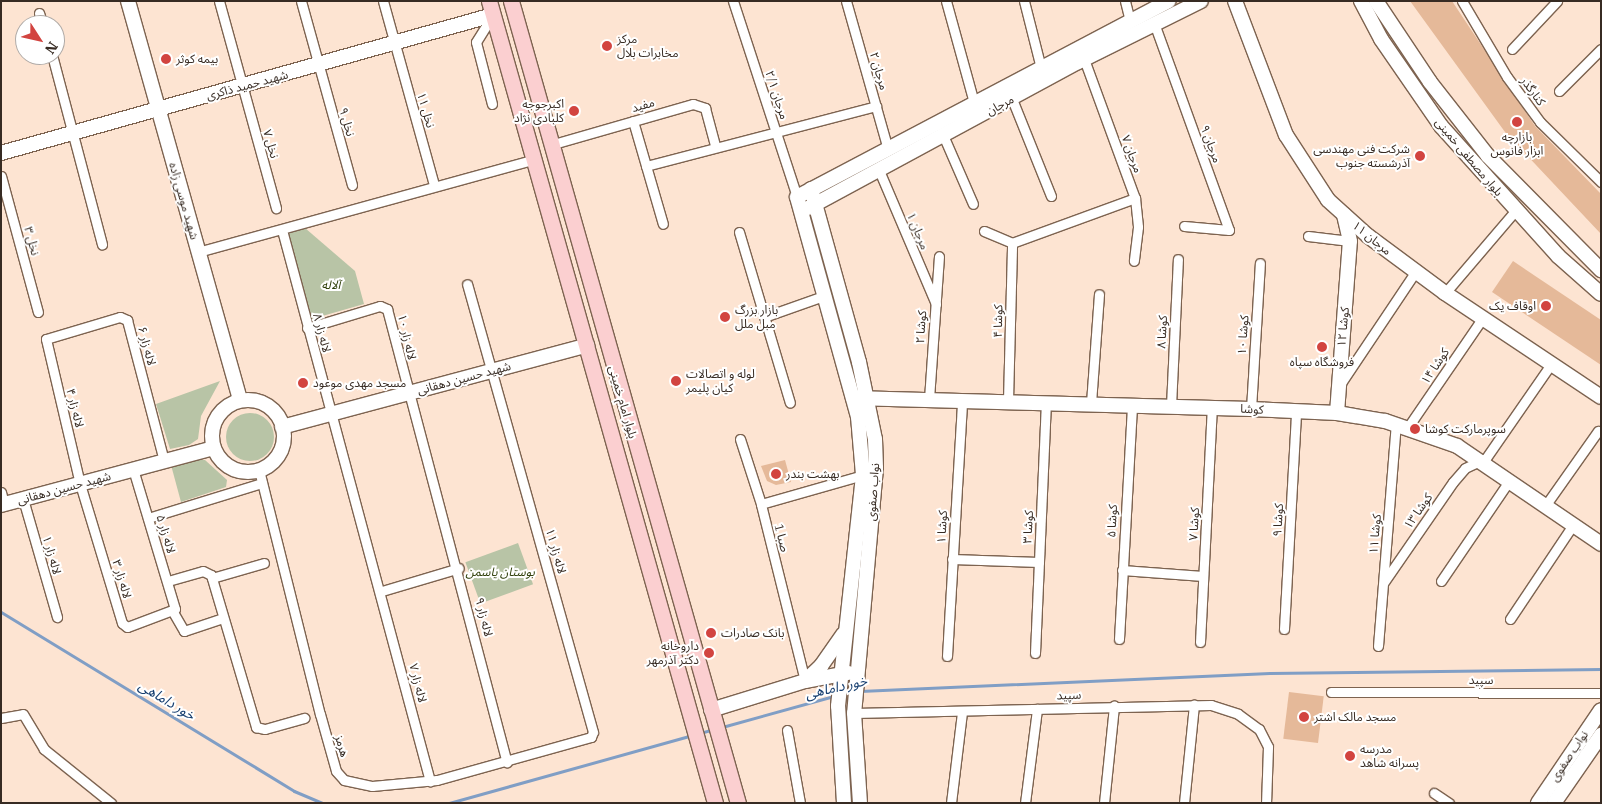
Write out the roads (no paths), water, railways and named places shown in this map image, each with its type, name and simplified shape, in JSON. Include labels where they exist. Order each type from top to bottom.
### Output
[{"type":"main road","name":"بلوار امام خمینی","points":[[511,1],[550,145],[738,803]]},
{"type":"main road","name":"بلوار امام خمینی","points":[[491,8],[715,803]]},
{"type":"main road","points":[[704,803],[708,777]]},
{"type":"street","name":"شهید موسی زاده","points":[[128,1],[240,400]]},
{"type":"street","name":"نخل ۷","points":[[218,1],[276,208]]},
{"type":"street","name":"نخل ۹","points":[[301,1],[352,185]]},
{"type":"street","name":"نخل ۱۱","points":[[383,1],[393,43],[434,184]]},
{"type":"street","name":"مرجان ۲/۱","points":[[733,1],[797,197]]},
{"type":"street","name":"مرجان ۲","points":[[846,1],[888,149]]},
{"type":"street","points":[[946,1],[974,103]]},
{"type":"street","points":[[1024,1],[1041,68]]},
{"type":"street","points":[[1125,1],[1130,21]]},
{"type":"street","name":"مرجان","points":[[797,197],[1169,1]]},
{"type":"street","name":"مرجان","points":[[801,212],[878,168],[1013,99],[1084,59],[1200,1]]},
{"type":"street","name":"مرجان ۱۱","points":[[1235,1],[1286,135],[1328,200],[1344,215],[1445,293],[1601,396]]},
{"type":"street","name":"بلوار مصطفی خمینی","points":[[1361,1],[1381,39],[1441,126],[1516,210],[1601,294]]},
{"type":"street","name":"بلوار مصطفی خمینی","points":[[1376,1],[1430,82],[1488,156],[1601,270]]},
{"type":"street","name":"کنارگذر","points":[[1462,1],[1507,77],[1540,122],[1601,182]]},
{"type":"street","points":[[1512,49],[1557,1]]},
{"type":"street","name":"شهید حمید ذاکری","points":[[1,153],[393,43],[491,8]]},
{"type":"street","points":[[491,8],[476,42],[492,104]]},
{"type":"street","name":"مرجان ۹","points":[[1154,23],[1229,230],[1184,226]]},
{"type":"street","points":[[1558,92],[1601,49]]},
{"type":"street","name":"مرجان ۷","points":[[1084,59],[1135,198],[1138,227],[1134,261]]},
{"type":"street","points":[[55,65],[75,133],[102,244]]},
{"type":"street","points":[[1006,86],[1013,99],[1050,196]]},
{"type":"street","name":"مفید","points":[[550,145],[693,104],[705,108],[716,146]]},
{"type":"street","points":[[646,166],[716,146],[876,106]]},
{"type":"street","points":[[633,121],[663,224]]},
{"type":"street","points":[[943,135],[973,204]]},
{"type":"street","points":[[198,252],[282,230],[434,184],[533,160]]},
{"type":"street","name":"مرجان ۱","points":[[878,168],[936,304]]},
{"type":"street","name":"نخل ۳","points":[[1,176],[38,312]]},
{"type":"street","name":"نواب صفوی","points":[[811,190],[868,398],[876,468],[854,708],[860,803]]},
{"type":"street","name":"نواب صفوی","points":[[797,197],[826,295],[853,398],[863,475],[844,632],[838,710],[844,803]]},
{"type":"street","points":[[984,232],[1012,242],[1135,198]]},
{"type":"street","points":[[1445,293],[1516,210]]},
{"type":"street","name":"کوشا ۱۲","points":[[1337,413],[1350,241],[1344,215]]},
{"type":"street","name":"لاله زار ۸","points":[[282,230],[330,413]]},
{"type":"street","points":[[739,232],[790,403]]},
{"type":"street","points":[[1308,236],[1350,241]]},
{"type":"street","name":"کوشا ۴","points":[[1008,400],[1012,242]]},
{"type":"street","name":"کوشا ۲","points":[[929,399],[939,256]]},
{"type":"street","name":"کوشا ۸","points":[[1171,406],[1178,259]]},
{"type":"street","name":"کوشا ۱۰","points":[[1251,409],[1260,264]]},
{"type":"street","points":[[1338,387],[1416,271]]},
{"type":"street","name":"لاله زار ۱۱","points":[[467,284],[594,732],[592,737]]},
{"type":"street","points":[[1091,403],[1099,294]]},
{"type":"street","points":[[764,317],[826,295]]},
{"type":"street","name":"لاله زار ۱۰","points":[[308,328],[384,306],[407,393]]},
{"type":"street","name":"لاله زار ۶","points":[[46,339],[120,317],[127,320],[164,461]]},
{"type":"street","name":"کوشا ۱۴","points":[[1402,426],[1482,319]]},
{"type":"street","name":"لاله زار ۴","points":[[46,339],[80,484]]},
{"type":"street","name":"شهید حسین دهقانی","points":[[282,427],[587,345]]},
{"type":"street","points":[[1479,462],[1551,364]]},
{"type":"street","name":"لاله زار ۹","points":[[407,393],[459,568],[507,762]]},
{"type":"street","name":"کوشا","points":[[853,398],[1008,400],[1337,413],[1402,426],[1457,446],[1601,544]]},
{"type":"street","points":[[148,518],[261,476],[278,455],[283,445],[282,427],[274,410],[264,403],[240,400],[219,413],[214,424],[214,448],[228,466],[238,471],[261,476]]},
{"type":"street","name":"کوشا ۱","points":[[947,656],[962,400]]},
{"type":"street","name":"کوشا ۳","points":[[1035,653],[1046,402]]},
{"type":"street","name":"کوشا ۵","points":[[1119,639],[1132,404]]},
{"type":"street","name":"کوشا ۷","points":[[1200,642],[1212,407]]},
{"type":"street","name":"کوشا ۹","points":[[1284,629],[1296,411]]},
{"type":"street","name":"لاله زار ۷","points":[[330,413],[382,591],[430,780]]},
{"type":"street","name":"کوشا ۱۱","points":[[1378,646],[1402,426]]},
{"type":"street","points":[[1545,506],[1598,431]]},
{"type":"street","name":"صبا 1","points":[[740,439],[761,504],[805,681]]},
{"type":"street","name":"شهید حسین دهقانی","points":[[2,500],[23,499],[214,448]]},
{"type":"street","name":"کوشا ۱۳","points":[[1384,582],[1453,482],[1465,468],[1479,462]]},
{"type":"street","name":"لاله زار ۵","points":[[134,469],[168,581],[174,609]]},
{"type":"street","points":[[761,504],[863,475]]},
{"type":"street","name":"هرمز","points":[[261,476],[336,771],[344,780],[372,786],[430,780],[507,762],[592,737]]},
{"type":"street","points":[[1441,581],[1509,481]]},
{"type":"street","name":"لاله زار ۳","points":[[80,484],[122,623],[128,626],[174,609]]},
{"type":"street","name":"لاله زار ۱","points":[[23,499],[58,617]]},
{"type":"street","points":[[1510,619],[1573,525]]},
{"type":"street","points":[[952,559],[1039,562]]},
{"type":"street","points":[[212,578],[264,563]]},
{"type":"street","points":[[382,591],[459,568]]},
{"type":"street","points":[[1122,570],[1203,576]]},
{"type":"street","points":[[168,581],[203,571],[212,578],[256,727],[266,729],[304,718]]},
{"type":"street","points":[[174,609],[184,630],[223,618]]},
{"type":"street","points":[[805,681],[821,666],[844,632]]},
{"type":"street","points":[[712,714],[805,681],[858,675]]},
{"type":"street","name":"سپید","points":[[1331,692],[1601,693]]},
{"type":"street","points":[[1184,803],[1194,705]]},
{"type":"street","name":"سپید","points":[[854,708],[962,712],[1114,706],[1210,705],[1238,714],[1259,729],[1268,747],[1266,803]]},
{"type":"street","points":[[1104,803],[1114,706]]},
{"type":"street","points":[[838,710],[854,708]]},
{"type":"street","points":[[1025,803],[1037,709]]},
{"type":"street","name":"نواب صفوی","points":[[1538,803],[1601,710]]},
{"type":"street","points":[[951,803],[962,712]]},
{"type":"street","points":[[1,718],[23,714],[44,749],[111,803]]},
{"type":"street","points":[[786,730],[800,803]]},
{"type":"street","name":"نواب صفوی","points":[[1554,803],[1601,734]]},
{"type":"street","points":[[1434,793],[1449,803]]},
{"type":"waterway","name":"خور داماهی","points":[[1,612],[294,791],[322,803]]},
{"type":"waterway","name":"خور داماهی","points":[[860,691],[1270,673],[1601,669]]},
{"type":"waterway","name":"خور داماهی","points":[[722,727],[834,696]]},
{"type":"waterway","name":"خور داماهی","points":[[700,733],[714,729]]},
{"type":"waterway","name":"خور داماهی","points":[[449,803],[692,735]]},
{"type":"place","name":"مرکز مخابرات بلال","points":[[607,46]]},
{"type":"place","name":"بیمه کوثر","points":[[166,59]]},
{"type":"place","name":"اکبرجوجه کلبادی نژاد","points":[[574,111]]},
{"type":"place","name":"بازارچه ابزار فانوس","points":[[1517,122]]},
{"type":"place","name":"شرکت فنی مهندسی آذرشسته جنوب","points":[[1420,156]]},
{"type":"place","name":"اوقاف یک","points":[[1546,306]]},
{"type":"place","name":"بازار بزرگ مبل ملل","points":[[725,317]]},
{"type":"place","name":"فروشگاه سپاه","points":[[1322,347]]},
{"type":"place","name":"لوله و اتصالات کیان پلیمر","points":[[676,381]]},
{"type":"place","name":"مسجد مهدی موعود","points":[[303,383]]},
{"type":"place","name":"سوپرمارکت کوشا","points":[[1415,429]]},
{"type":"place","name":"بهشت بندر","points":[[776,474]]},
{"type":"place","name":"بانک صادرات","points":[[711,633]]},
{"type":"place","name":"داروخانه دکتر آذرمهر","points":[[709,653]]},
{"type":"place","name":"مسجد مالک اشتر","points":[[1304,717]]},
{"type":"place","name":"مدرسه پسرانه شاهد","points":[[1350,756]]},
{"type":"park label","name":"آلاله","points":[[331,285]]},
{"type":"park label","name":"بوستان یاسمن","points":[[500,572]]}]
